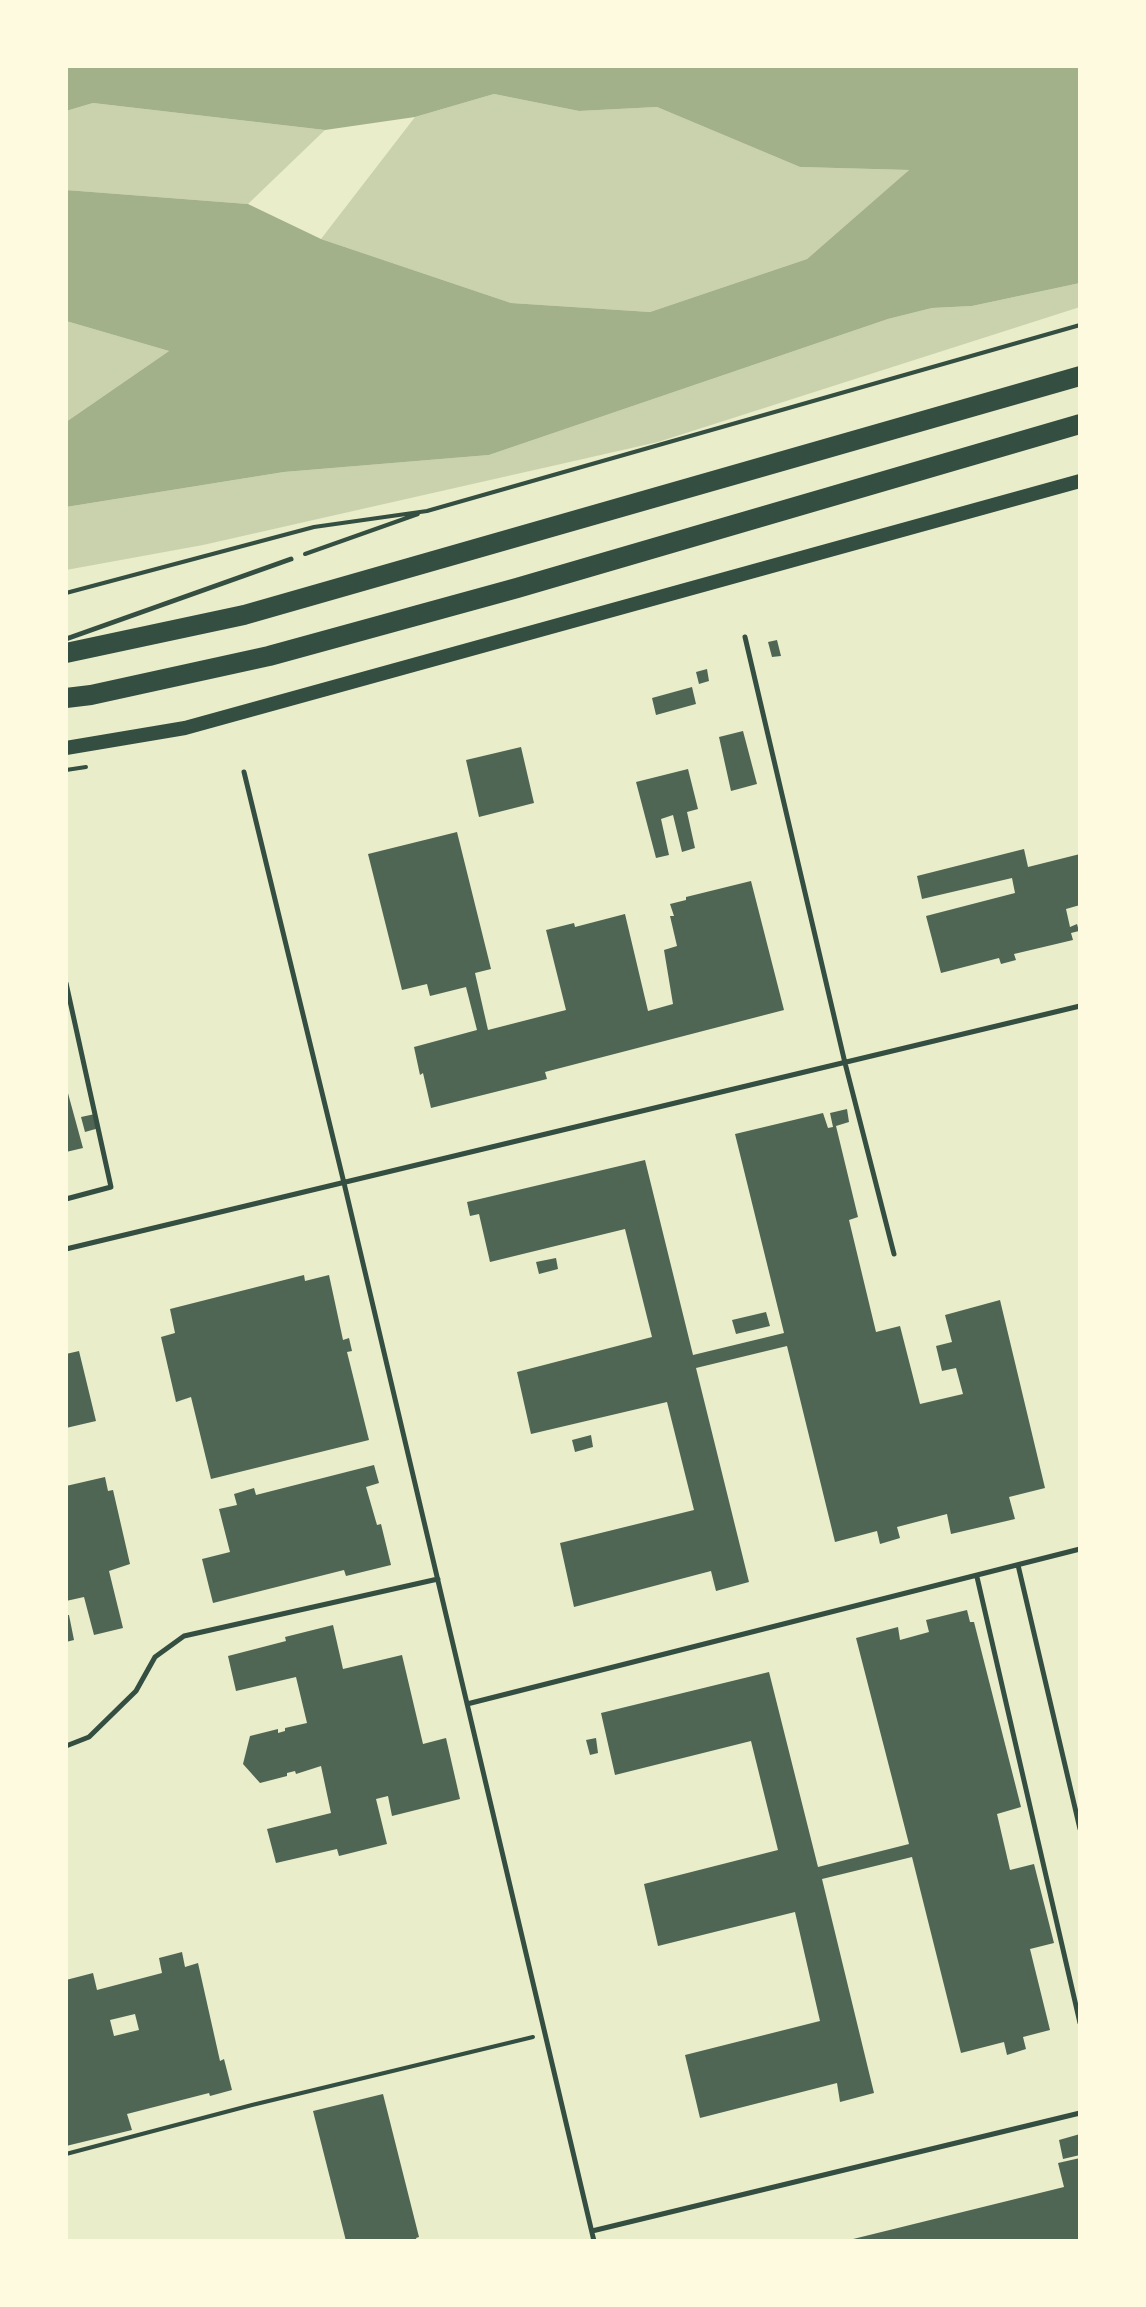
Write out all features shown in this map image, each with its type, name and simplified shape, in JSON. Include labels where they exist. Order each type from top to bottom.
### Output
[{"type":"highway","points":[[66,653],[244,615],[1080,376]]},
{"type":"highway","points":[[66,698],[269,656],[517,588],[1080,424]]},
{"type":"street","points":[[66,748],[185,728],[1080,481]]},
{"type":"lane","points":[[66,639],[291,559]]},
{"type":"lane","points":[[745,637],[845,1063],[894,1254]]},
{"type":"lane","points":[[244,772],[594,2241]]},
{"type":"lane","points":[[66,983],[111,1187],[66,1199]]},
{"type":"lane","points":[[66,1249],[1080,1006]]},
{"type":"lane","points":[[467,1704],[1080,1549]]},
{"type":"lane","points":[[1018,1565],[1080,1829]]},
{"type":"lane","points":[[977,1577],[1080,2023]]},
{"type":"lane","points":[[66,1746],[89,1737],[136,1691],[155,1657],[184,1636],[438,1579]]},
{"type":"lane","points":[[592,2231],[1080,2113]]},
{"type":"path","points":[[291,559],[427,511],[1080,325]]},
{"type":"path","points":[[66,593],[314,527],[427,511]]},
{"type":"path","points":[[66,2154],[252,2105],[545,2035]]},
{"type":"shaded area","points":[[66,66],[1080,66],[1080,283],[972,306],[932,308],[888,319],[489,455],[284,472],[66,507],[66,422],[169,351],[66,321],[66,190],[248,204],[321,239],[511,303],[650,312],[807,259],[909,170],[800,167],[657,107],[579,111],[494,94],[415,117],[325,130],[93,103],[66,111]]},
{"type":"shaded area","points":[[494,94],[579,111],[657,107],[800,167],[909,170],[807,259],[650,312],[511,303],[321,239],[415,117]]},
{"type":"shaded area","points":[[93,103],[325,130],[248,204],[66,190],[66,111]]},
{"type":"shaded area","points":[[1080,283],[1080,307],[658,442],[203,545],[66,570],[66,507],[284,472],[489,455],[888,319],[932,308],[972,306]]},
{"type":"shaded area","points":[[66,321],[169,351],[66,422]]},
{"type":"building","points":[[777,640],[781,656],[772,657],[768,642]]},
{"type":"building","points":[[707,669],[709,681],[699,684],[696,672]]},
{"type":"building","points":[[692,687],[696,704],[656,715],[652,698]]},
{"type":"building","points":[[743,731],[757,784],[731,791],[719,737]]},
{"type":"building","points":[[521,747],[534,803],[479,817],[466,760]]},
{"type":"building","points":[[688,769],[698,809],[687,812],[695,848],[682,852],[673,815],[661,819],[669,855],[656,858],[636,782]]},
{"type":"building","points":[[457,832],[491,969],[475,973],[488,1030],[566,1010],[546,930],[574,923],[575,927],[625,914],[648,1011],[673,1004],[664,950],[677,946],[670,904],[751,881],[784,1010],[545,1072],[547,1079],[431,1108],[414,1047],[477,1030],[466,987],[430,996],[427,984],[402,990],[368,854]]},
{"type":"building","points":[[1024,849],[1028,867],[1080,854],[1080,905],[1066,909],[1070,927],[1077,924],[1079,931],[1071,933],[1073,940],[1014,954],[1016,960],[1001,964],[999,958],[941,973],[926,916],[1015,893],[1012,878],[922,899],[917,876]]},
{"type":"building","points":[[66,1086],[83,1148],[66,1152]]},
{"type":"building","points":[[847,1109],[849,1122],[836,1126],[858,1217],[849,1220],[876,1332],[900,1326],[920,1404],[963,1394],[956,1368],[942,1371],[936,1346],[952,1342],[945,1315],[1000,1300],[1045,1488],[1009,1497],[1015,1519],[951,1534],[947,1514],[897,1527],[900,1538],[880,1544],[877,1531],[835,1542],[787,1346],[696,1368],[749,1582],[716,1591],[711,1571],[574,1607],[560,1543],[694,1510],[667,1402],[531,1434],[517,1372],[652,1337],[625,1229],[490,1262],[479,1214],[470,1216],[467,1202],[645,1160],[693,1355],[784,1333],[735,1134],[823,1113],[828,1128],[833,1127],[830,1113]]},
{"type":"building","points":[[95,1114],[99,1128],[85,1132],[81,1117]]},
{"type":"building","points":[[556,1258],[558,1269],[539,1274],[536,1262]]},
{"type":"building","points":[[304,1275],[305,1281],[329,1275],[343,1340],[349,1338],[352,1351],[347,1352],[369,1440],[211,1479],[191,1397],[176,1402],[161,1337],[175,1333],[170,1309]]},
{"type":"building","points":[[766,1312],[770,1326],[736,1334],[732,1320]]},
{"type":"building","points":[[79,1351],[96,1421],[66,1428],[66,1354]]},
{"type":"building","points":[[591,1435],[593,1447],[575,1452],[572,1440]]},
{"type":"building","points":[[374,1465],[379,1483],[366,1487],[377,1525],[381,1524],[391,1565],[346,1576],[344,1570],[213,1603],[202,1559],[230,1552],[219,1509],[237,1505],[234,1494],[254,1488],[256,1495]]},
{"type":"building","points":[[105,1477],[108,1491],[113,1490],[130,1564],[109,1571],[123,1628],[94,1635],[84,1597],[66,1601],[66,1486]]},
{"type":"building","points":[[967,1610],[970,1622],[974,1622],[1021,1807],[997,1814],[1010,1870],[1034,1864],[1054,1943],[1030,1949],[1050,2030],[1023,2037],[1026,2049],[1007,2055],[1004,2042],[961,2053],[912,1857],[822,1879],[874,2093],[840,2102],[837,2083],[700,2118],[685,2055],[820,2021],[795,1912],[658,1946],[644,1884],[778,1850],[751,1741],[615,1775],[601,1713],[769,1672],[818,1867],[909,1844],[856,1638],[898,1627],[900,1640],[929,1632],[926,1620]]},
{"type":"building","points":[[66,1615],[69,1615],[74,1640],[66,1642]]},
{"type":"building","points":[[333,1625],[343,1669],[402,1655],[423,1744],[446,1738],[460,1799],[392,1816],[388,1796],[376,1799],[387,1844],[339,1856],[337,1849],[276,1863],[267,1829],[331,1813],[321,1766],[260,1783],[243,1764],[250,1736],[278,1729],[278,1733],[285,1731],[285,1728],[307,1723],[296,1677],[236,1691],[228,1656]]},
{"type":"building","points":[[596,1738],[598,1753],[590,1755],[586,1740]]},
{"type":"building","points":[[182,1952],[185,1967],[198,1963],[220,2061],[224,2059],[232,2090],[127,2114],[132,2130],[66,2146],[66,1980],[93,1973],[97,1990],[162,1973],[159,1958]],"holes":[[[135,2014],[139,2030],[114,2036],[110,2020]]]},
{"type":"building","points":[[383,2094],[419,2237],[417,2241],[346,2241],[313,2111]]},
{"type":"building","points":[[1080,2134],[1080,2155],[1063,2159],[1059,2140]]},
{"type":"building","points":[[1080,2158],[1080,2241],[845,2241],[1064,2187],[1058,2163]]}]
